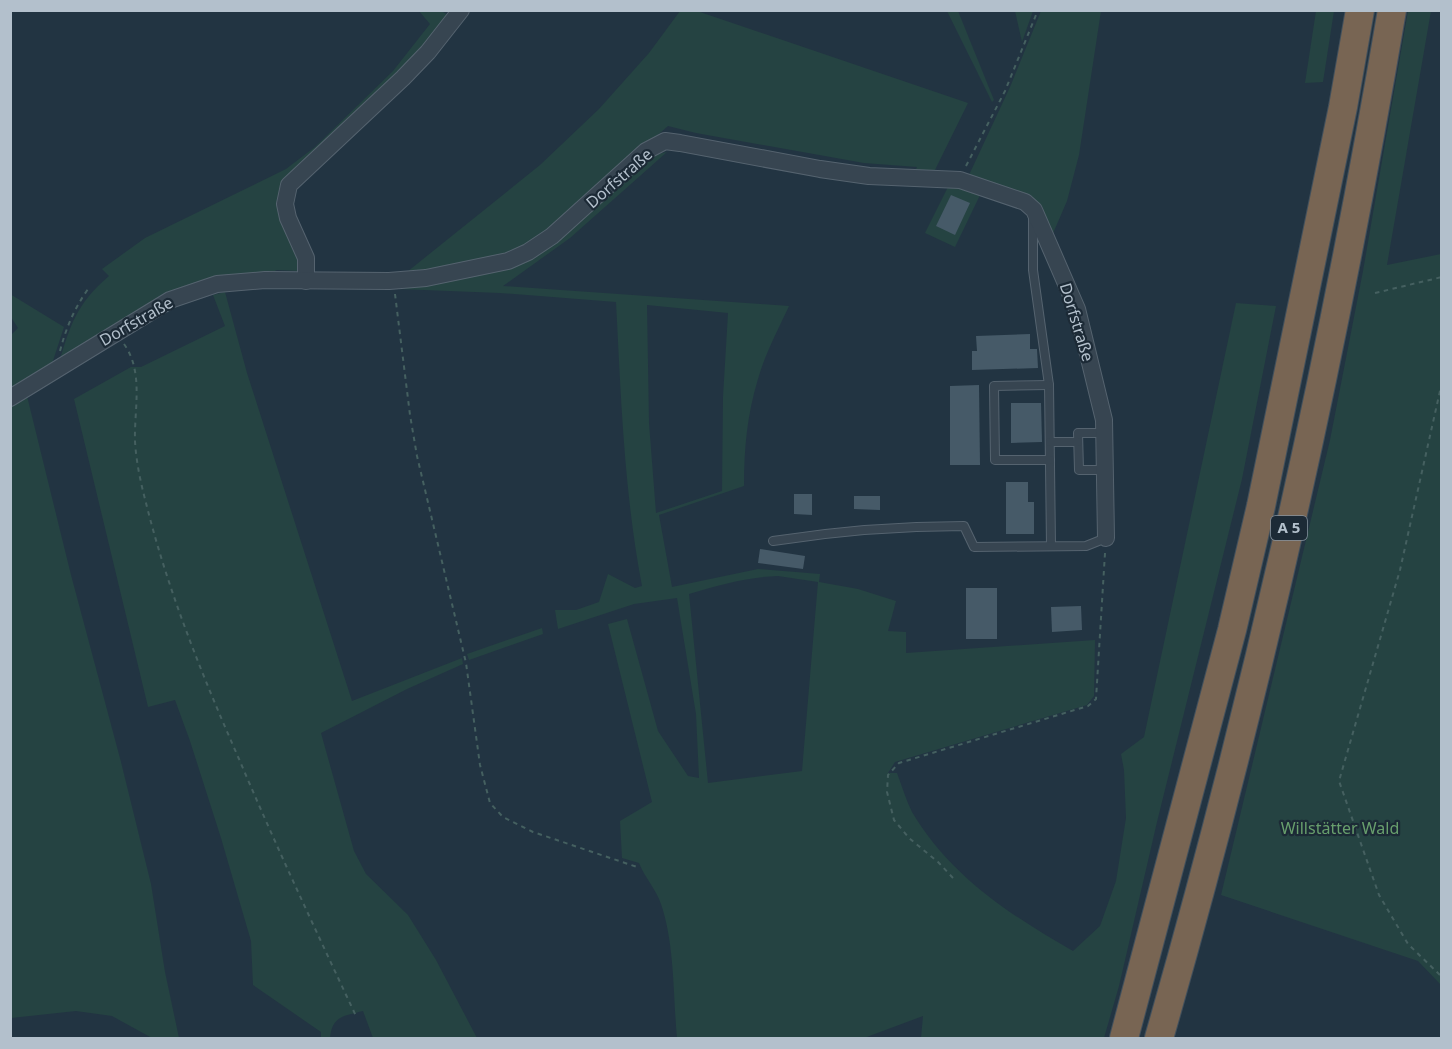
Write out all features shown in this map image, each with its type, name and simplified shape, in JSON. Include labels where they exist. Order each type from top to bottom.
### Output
[{"type":"highway","name":"A 5","points":[[1124,1038],[1232,630],[1262,506],[1343,107],[1360,10]]},
{"type":"highway","name":"A 5","points":[[1159,1037],[1228,785],[1308,450],[1392,10]]},
{"type":"street","points":[[306,281],[306,258],[288,218],[285,204],[289,185],[403,78],[428,52],[461,10]]},
{"type":"street","name":"Dorfstraße","points":[[10,398],[170,300],[217,284],[265,280],[389,281],[426,278],[508,261],[528,252],[552,236],[646,151],[664,141],[869,176],[960,180],[1025,202],[1034,210],[1077,309],[1104,420],[1106,538]]},
{"type":"lane","points":[[1034,210],[1033,270],[1049,385],[1051,546]]},
{"type":"lane","points":[[1049,385],[994,386],[994,418],[995,460],[1050,460]]},
{"type":"lane","points":[[1104,433],[1078,433],[1078,442],[1079,470],[1105,470]]},
{"type":"lane","points":[[1050,442],[1078,442]]},
{"type":"lane","points":[[773,541],[827,532],[905,526],[964,526],[974,547],[1086,546],[1106,538]]},
{"type":"path","points":[[960,180],[1005,91],[1038,10]]},
{"type":"path","points":[[1375,293],[1442,277]]},
{"type":"path","points":[[54,371],[66,328],[88,289]]},
{"type":"path","points":[[395,293],[415,446],[466,663],[480,765],[490,802],[503,817],[533,832],[637,867]]},
{"type":"path","points":[[116,332],[130,352],[136,374],[135,441],[141,483],[163,564],[180,614],[208,690],[356,1016]]},
{"type":"path","points":[[1442,382],[1400,570],[1339,782],[1379,895],[1408,944],[1442,977]]},
{"type":"path","points":[[953,878],[909,838],[894,820],[887,792],[888,775],[898,763],[1088,706],[1096,699],[1106,538]]},
{"type":"green space","points":[[419,11],[441,11],[452,17],[290,181],[301,257],[299,271],[277,270],[263,276],[227,280],[58,366],[76,316],[89,296],[109,276],[102,269],[145,238],[286,169],[315,147],[393,71],[430,24]]},
{"type":"green space","points":[[680,11],[697,11],[968,103],[933,174],[914,174],[917,167],[864,163],[668,126],[525,248],[482,261],[402,276],[540,165],[599,109],[649,53]]},
{"type":"green space","points":[[947,11],[958,11],[994,100],[992,102]]},
{"type":"green space","points":[[1015,11],[1033,11],[1022,42]]},
{"type":"green space","points":[[1041,11],[1101,11],[1079,155],[1067,201],[1051,238],[1042,206],[969,175],[1010,87]]},
{"type":"green space","points":[[1316,11],[1334,11],[1323,82],[1305,83]]},
{"type":"green space","name":"Willstätter Wald","points":[[1408,11],[1431,11],[1387,265],[1441,254],[1441,985],[1418,961],[1221,895],[1330,440],[1363,271]]},
{"type":"green space","points":[[667,152],[570,238],[503,286],[789,306],[764,360],[754,392],[747,432],[744,486],[659,515],[672,587],[758,569],[820,574],[819,582],[858,589],[896,601],[888,631],[906,632],[906,653],[1095,640],[1094,696],[1087,705],[895,762],[888,773],[897,773],[912,812],[944,856],[963,875],[1004,908],[1073,951],[1100,926],[1116,881],[1126,818],[1121,754],[1144,737],[1236,303],[1276,306],[1242,479],[1119,986],[1104,1038],[921,1038],[923,1016],[864,1038],[677,1038],[671,953],[666,920],[656,893],[639,863],[622,858],[620,821],[652,802],[608,624],[627,619],[658,731],[688,776],[699,778],[696,714],[677,598],[634,604],[558,629],[555,610],[576,610],[599,602],[608,574],[635,588],[642,586],[627,480],[616,302],[500,293],[398,289],[397,284],[510,265],[654,155]],"holes":[[[647,305],[728,313],[723,397],[722,491],[656,513],[649,423]],[[778,576],[818,582],[802,771],[708,783],[689,594],[744,580]]]},
{"type":"green space","points":[[949,185],[981,193],[955,247],[925,233]]},
{"type":"green space","points":[[225,292],[247,373],[352,701],[462,658],[463,664],[407,689],[321,733],[354,851],[366,874],[408,915],[436,960],[477,1038],[373,1038],[363,1011],[340,1018],[333,1025],[330,1038],[321,1038],[321,1032],[253,985],[251,941],[221,838],[175,700],[148,707],[74,399],[131,367],[141,367],[225,326],[213,295]]},
{"type":"green space","points":[[10,294],[64,327],[50,370],[11,395],[11,335],[18,328],[11,317]]},
{"type":"green space","points":[[27,396],[151,884],[165,972],[179,1038],[152,1038],[112,1016],[76,1011],[11,1018],[10,405]]},
{"type":"green space","points":[[542,628],[543,634],[469,660],[467,654]]},
{"type":"building","points":[[951,195],[970,203],[955,235],[936,226]]},
{"type":"building","points":[[1030,334],[1030,349],[1037,349],[1038,368],[972,370],[972,351],[977,351],[976,336]]},
{"type":"building","points":[[979,385],[980,465],[950,465],[950,386]]},
{"type":"building","points":[[1011,403],[1041,403],[1042,442],[1011,443]]},
{"type":"building","points":[[1006,482],[1028,482],[1028,502],[1034,502],[1034,534],[1006,534]]},
{"type":"building","points":[[794,494],[812,494],[812,515],[794,514]]},
{"type":"building","points":[[854,496],[880,496],[880,510],[854,509]]},
{"type":"building","points":[[760,549],[805,556],[803,569],[758,563]]},
{"type":"building","points":[[966,588],[997,588],[997,639],[966,639]]},
{"type":"building","points":[[1081,606],[1082,630],[1052,632],[1051,607]]}]
